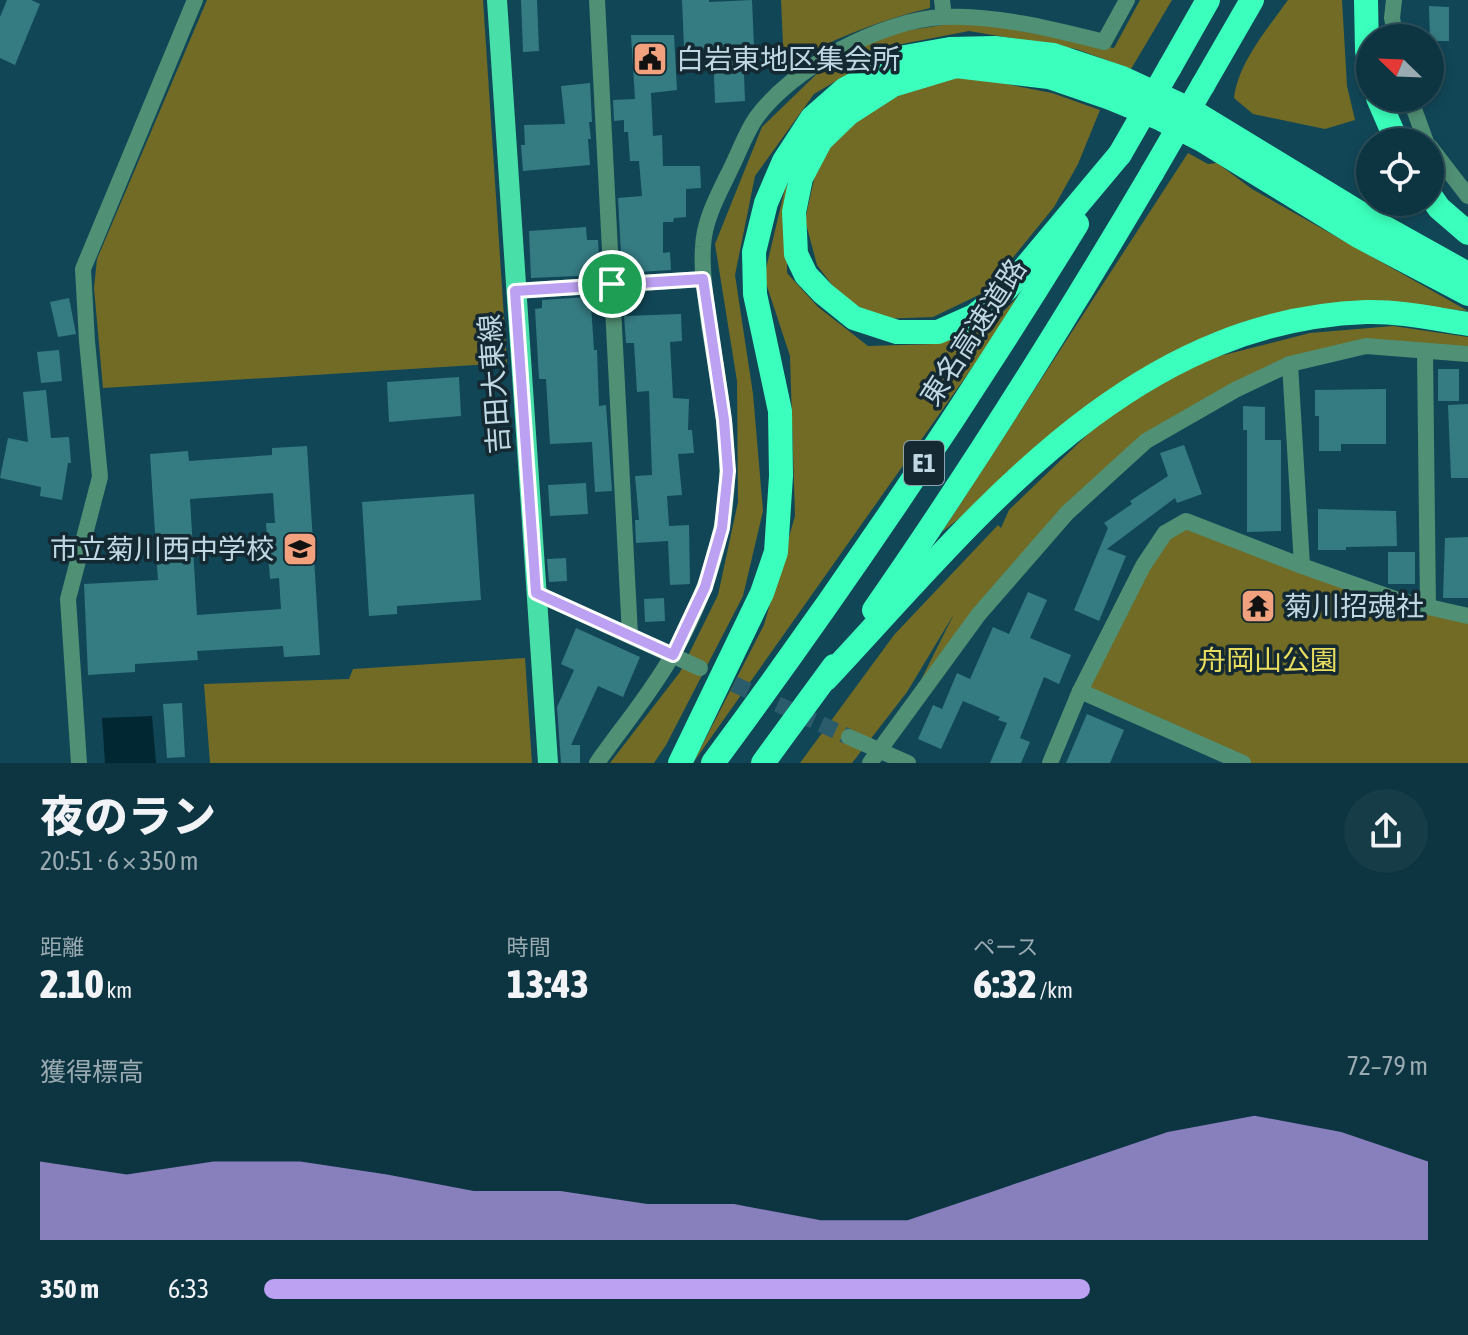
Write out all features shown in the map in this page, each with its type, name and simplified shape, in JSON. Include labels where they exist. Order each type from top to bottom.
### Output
[{"type":"highway","name":"東名高速道路","points":[[713,763],[798,648],[1020,317],[1120,154],[1208,0]]},
{"type":"highway","name":"E1","points":[[763,763],[934,524],[1081,293],[1252,0]]},
{"type":"highway","points":[[1366,0],[1366,24]]},
{"type":"highway","points":[[680,763],[762,593],[776,552],[780,502],[780,411],[755,294],[754,252],[766,203],[784,161],[812,118],[845,89],[905,57],[950,49],[995,48],[1053,55],[1122,78],[1189,109],[1373,221],[1468,274]]},
{"type":"highway","points":[[1120,154],[1007,289],[974,316],[938,332],[897,332],[854,318],[806,275],[796,254],[794,212],[801,178],[821,140],[848,114],[893,85],[956,66],[1049,77],[1161,119],[1202,140],[1360,237],[1468,294]]},
{"type":"highway","points":[[1444,212],[1468,233]]},
{"type":"highway","points":[[826,679],[1005,489],[1076,426],[1125,391],[1177,361],[1236,335],[1295,320],[1368,312],[1468,324]]},
{"type":"main road","name":"吉田大東線","points":[[497,0],[548,763]]},
{"type":"street","points":[[79,763],[68,599],[100,477],[83,269],[195,0]]},
{"type":"street","points":[[597,0],[630,635]]},
{"type":"street","points":[[597,763],[673,655],[705,587],[722,528],[728,471],[724,420],[703,279],[703,243],[712,208],[755,120],[774,97],[819,60],[943,9],[1052,28],[1104,42],[1127,0]]},
{"type":"street","points":[[1393,24],[1394,0]]},
{"type":"street","points":[[1444,165],[1468,196]]},
{"type":"street","points":[[515,291],[703,279]]},
{"type":"street","points":[[875,757],[979,614],[1067,513],[1146,441],[1235,390],[1290,364],[1366,346],[1468,354]]},
{"type":"street","points":[[1425,352],[1428,607]]},
{"type":"street","points":[[1290,364],[1302,566]]},
{"type":"street","points":[[1050,763],[1080,691],[1143,566],[1165,533],[1186,521],[1398,600],[1468,616]]},
{"type":"street","points":[[536,593],[700,668]]},
{"type":"street","points":[[1080,691],[1243,763]]},
{"type":"street","points":[[849,737],[875,757],[908,763]]},
{"type":"green space","points":[[207,0],[483,0],[507,363],[103,388],[94,288],[97,259]]},
{"type":"green space","points":[[781,0],[930,0],[930,8],[855,32],[784,67]]},
{"type":"green space","points":[[1140,0],[1172,0],[1131,69],[1076,49],[969,31],[897,45],[814,94],[755,176],[735,275],[753,394],[763,511],[743,596],[654,763],[610,763],[680,672],[718,595],[738,502],[737,381],[715,244],[762,127],[826,65],[892,33],[967,21],[1114,48]]},
{"type":"green space","points":[[1288,0],[1342,0],[1347,86],[1355,120],[1325,129],[1253,114],[1234,98],[1248,59]]},
{"type":"green space","points":[[966,76],[1052,93],[1100,110],[1078,164],[1054,207],[985,292],[933,317],[878,319],[838,293],[817,265],[805,220],[819,157],[867,110],[927,83]]},
{"type":"green space","points":[[1188,153],[1208,164],[1217,163],[1252,189],[1468,311],[1361,302],[1190,343],[1086,419],[942,532]]},
{"type":"green space","points":[[787,180],[787,273],[818,307],[868,346],[934,344],[1000,315],[1034,280],[693,763],[764,625],[795,516],[790,356],[764,277]]},
{"type":"green space","points":[[1393,326],[1468,337],[1468,354],[1324,349],[1228,390],[1110,474],[915,692],[954,614],[907,692],[852,763],[800,763],[894,635],[998,525],[1001,528],[1009,510],[1115,408],[1208,359],[1310,333]]},
{"type":"green space","name":"舟岡山公園","points":[[1186,521],[1468,615],[1468,763],[1252,763],[1080,691],[1143,566]]},
{"type":"green space","points":[[525,658],[532,763],[210,763],[204,684],[349,679],[353,669]]},
{"type":"water","points":[[152,716],[156,763],[105,763],[102,718]]},
{"type":"building","points":[[7,0],[31,0],[40,4],[15,65],[0,58],[0,17]]},
{"type":"building","points":[[521,0],[537,0],[539,51],[523,52]]},
{"type":"building","points":[[682,0],[752,0],[754,46],[743,47],[745,101],[715,103],[713,49],[684,48]]},
{"type":"building","points":[[1429,6],[1449,7],[1449,41],[1444,41],[1444,24],[1430,24]]},
{"type":"building","points":[[631,35],[674,35],[677,90],[651,93],[653,136],[662,135],[663,166],[700,166],[701,188],[686,189],[686,217],[663,222],[663,253],[670,252],[671,270],[622,273],[618,198],[642,196],[639,161],[630,161],[624,120],[614,121],[613,100],[635,99]]},
{"type":"building","points":[[590,83],[590,165],[523,171],[521,145],[525,145],[524,125],[565,124],[561,86]]},
{"type":"building","points":[[586,227],[587,240],[598,240],[600,275],[531,278],[529,231]]},
{"type":"building","points":[[601,296],[602,304],[591,304],[599,406],[606,405],[612,491],[595,492],[592,442],[550,444],[546,379],[539,379],[535,309],[542,308],[542,300]]},
{"type":"building","points":[[69,298],[76,334],[58,337],[50,302]]},
{"type":"building","points":[[681,314],[682,341],[670,342],[673,398],[689,399],[688,430],[692,430],[694,453],[678,454],[682,495],[667,496],[669,526],[689,525],[690,584],[670,585],[668,541],[636,543],[635,520],[639,520],[635,476],[652,475],[649,391],[637,392],[634,343],[626,343],[624,316]]},
{"type":"building","points":[[59,350],[62,381],[41,383],[37,352]]},
{"type":"building","points":[[1438,369],[1459,369],[1459,401],[1438,401]]},
{"type":"building","points":[[459,377],[461,416],[389,422],[387,382]]},
{"type":"building","points":[[1386,389],[1386,444],[1341,444],[1341,451],[1319,451],[1315,390]]},
{"type":"building","points":[[46,390],[51,438],[69,437],[71,463],[68,463],[62,500],[40,496],[41,487],[0,478],[8,438],[28,442],[23,392]]},
{"type":"building","points":[[1468,404],[1468,478],[1451,478],[1448,405]]},
{"type":"building","points":[[1243,406],[1265,407],[1265,440],[1281,440],[1281,531],[1247,532],[1247,430],[1243,430]]},
{"type":"building","points":[[1184,445],[1202,494],[1177,503],[1175,498],[1107,549],[1126,556],[1099,621],[1074,610],[1108,528],[1104,523],[1168,476],[1160,453]]},
{"type":"building","points":[[307,446],[320,655],[284,657],[283,646],[197,651],[198,660],[135,664],[135,672],[88,675],[84,584],[158,580],[150,454],[188,451],[189,461],[272,455],[272,448]],"holes":[[[273,493],[275,523],[266,523],[270,579],[279,578],[281,609],[197,615],[190,499]]]},
{"type":"building","points":[[586,483],[588,514],[550,516],[548,485]]},
{"type":"building","points":[[474,494],[481,600],[397,606],[397,614],[369,616],[362,502]]},
{"type":"building","points":[[1318,509],[1396,511],[1397,546],[1318,550]]},
{"type":"building","points":[[1468,537],[1468,598],[1443,598],[1445,538]]},
{"type":"building","points":[[1388,552],[1415,552],[1415,584],[1388,584]]},
{"type":"building","points":[[566,558],[567,581],[549,582],[547,559]]},
{"type":"building","points":[[1028,592],[1047,600],[1030,638],[1071,655],[1059,684],[1044,677],[1020,738],[1030,742],[1021,763],[990,763],[1007,723],[963,701],[941,749],[918,739],[933,705],[942,709],[957,673],[970,679],[993,627],[1009,634]]},
{"type":"building","points":[[664,598],[665,621],[645,622],[644,599]]},
{"type":"building","points":[[576,628],[640,657],[623,697],[598,686],[571,745],[580,745],[580,763],[561,763],[557,707],[574,670],[561,664]]},
{"type":"building","points":[[182,703],[185,757],[167,758],[163,704]]},
{"type":"building","points":[[1087,714],[1124,730],[1110,763],[1066,763]]},
{"type":"tunnel","points":[[712,674],[849,737]]},
{"type":"place","name":"白岩東地区集会所","points":[[650,59]]},
{"type":"place","name":"市立菊川西中学校","points":[[300,549]]},
{"type":"place","name":"菊川招魂社","points":[[1258,606]]},
{"type":"route","points":[[703,279],[724,420],[728,471],[722,528],[705,587],[673,655],[536,593],[515,291],[612,284],[703,279]]}]
